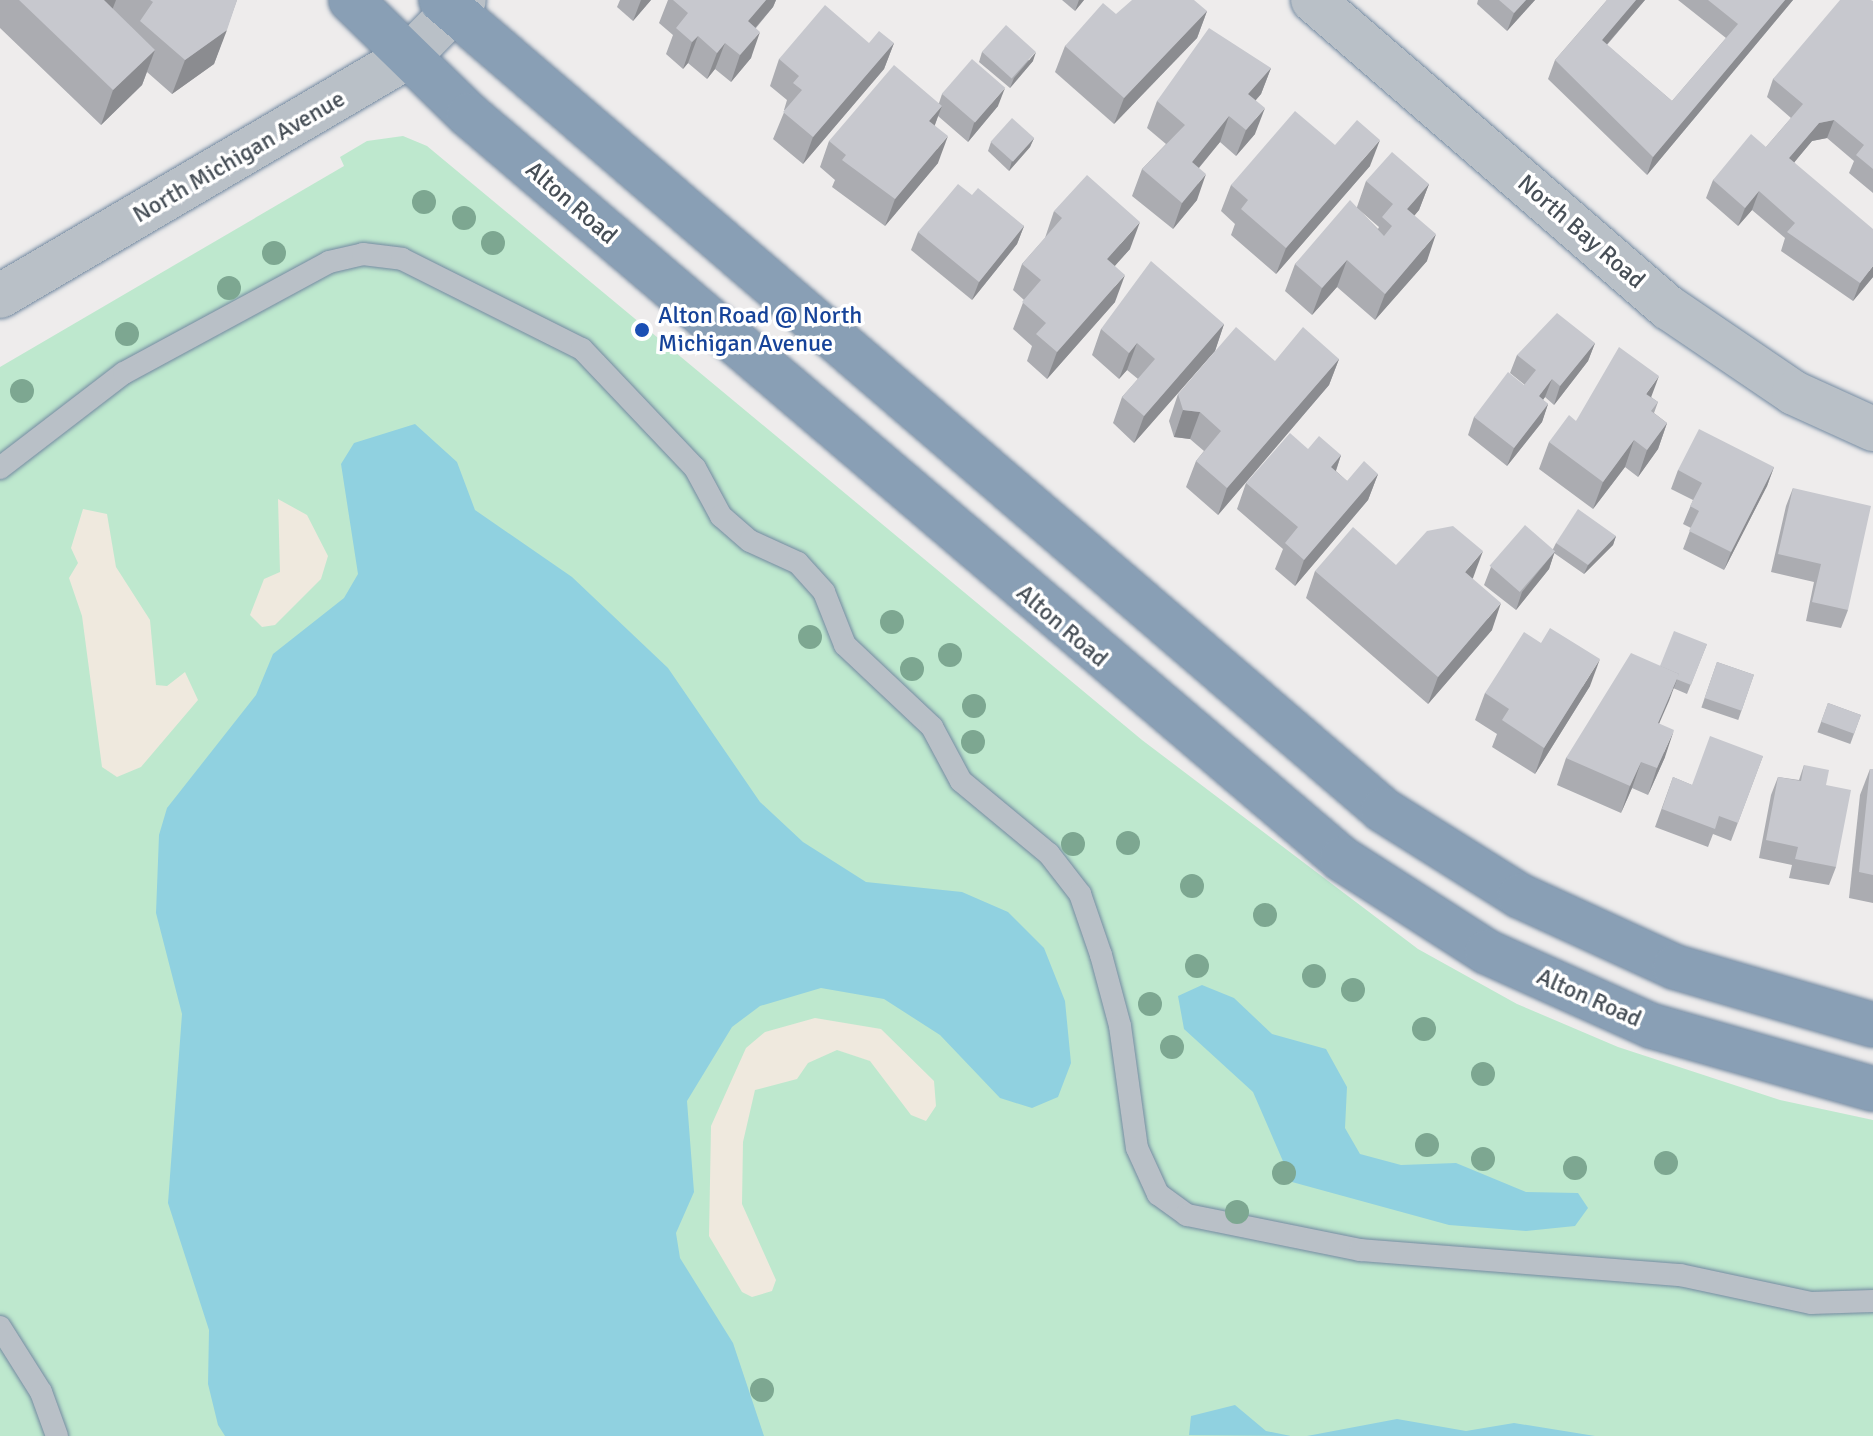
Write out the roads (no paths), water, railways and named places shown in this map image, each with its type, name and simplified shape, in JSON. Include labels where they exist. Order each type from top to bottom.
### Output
[{"type":"highway","name":"Alton Road","points":[[351,0],[409,56],[1217,759],[1342,859],[1487,952],[1652,1026],[1873,1089]]},
{"type":"highway","points":[[452,4],[1261,711],[1383,810],[1520,896],[1675,967],[1873,1025]]},
{"type":"highway","points":[[1217,759],[1261,711]]},
{"type":"street","name":"North Bay Road","points":[[1313,0],[1669,308],[1794,393],[1873,429]]},
{"type":"street","name":"North Michigan Avenue","points":[[0,296],[409,56],[452,4]]},
{"type":"lane","points":[[0,468],[124,373],[329,262],[363,254],[402,259],[582,349],[695,468],[721,516],[807,573],[824,592],[845,645],[932,727],[961,781],[1049,854],[1080,894],[1101,955],[1120,1026],[1137,1148],[1158,1194],[1187,1215],[1453,1261],[1680,1275],[1811,1303],[1873,1301]]},
{"type":"lane","points":[[0,1327],[41,1392],[57,1436]]},
{"type":"water","points":[[415,424],[457,462],[475,510],[572,577],[668,668],[760,802],[803,842],[866,882],[962,892],[1008,912],[1044,948],[1065,1001],[1071,1063],[1058,1097],[1032,1108],[1000,1098],[940,1035],[884,999],[821,988],[760,1006],[732,1027],[687,1101],[694,1192],[676,1233],[680,1258],[733,1343],[764,1436],[225,1436],[218,1425],[208,1384],[209,1330],[168,1203],[182,1014],[156,913],[159,835],[167,808],[256,695],[273,654],[344,598],[358,574],[341,464],[354,443]]},
{"type":"water","points":[[1202,985],[1234,998],[1272,1034],[1326,1049],[1347,1087],[1345,1128],[1360,1154],[1401,1165],[1456,1163],[1526,1192],[1578,1193],[1588,1208],[1575,1226],[1526,1231],[1449,1225],[1292,1182],[1253,1092],[1184,1029],[1178,996]]},
{"type":"water","points":[[1235,1405],[1266,1431],[1291,1436],[1189,1435],[1191,1416]]},
{"type":"water","points":[[1397,1419],[1466,1431],[1514,1423],[1595,1436],[1307,1436]]},
{"type":"place","name":"Alton Road @ North Michigan Avenue","points":[[642,330]]}]
